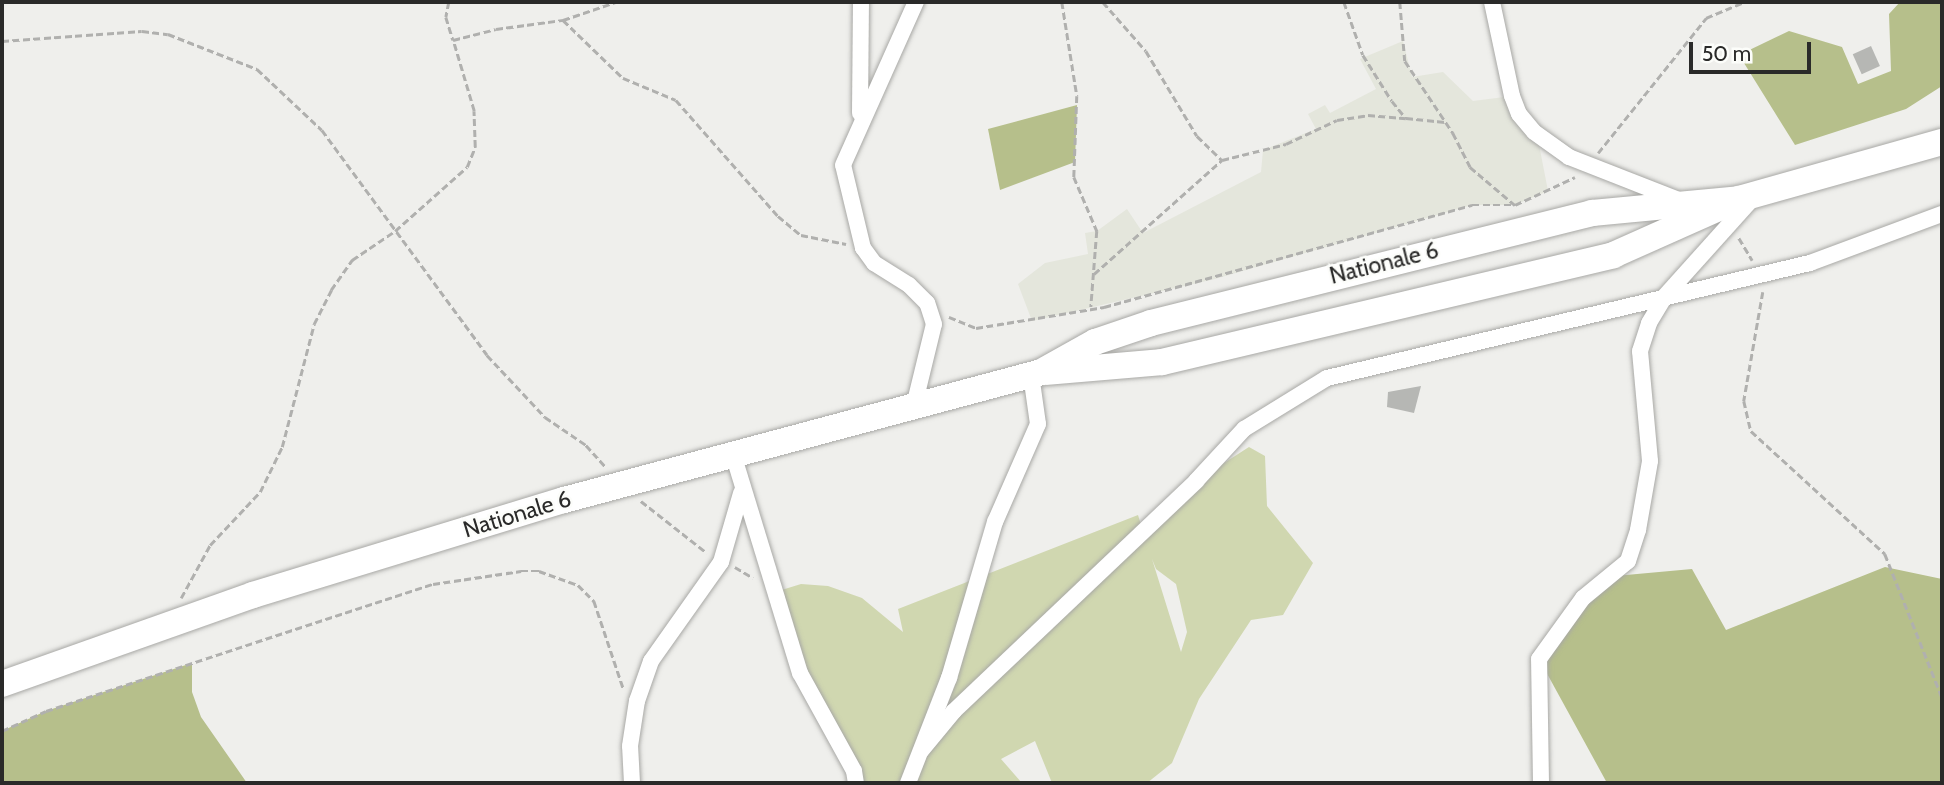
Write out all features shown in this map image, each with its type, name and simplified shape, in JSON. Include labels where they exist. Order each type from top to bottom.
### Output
[{"type":"main road","name":"Nationale 6","points":[[2,684],[165,626],[622,484],[1036,374],[1162,362],[1470,291],[1643,245],[1747,197],[1942,142]]},
{"type":"main road","name":"Nationale 6","points":[[1036,374],[1106,338],[1272,290],[1592,213],[1682,201],[1747,197]]},
{"type":"street","points":[[859,126],[861,2]]},
{"type":"street","points":[[914,406],[932,347],[934,324],[927,303],[909,285],[874,263],[863,248],[843,165],[916,2]]},
{"type":"street","points":[[1492,2],[1519,114],[1569,157],[1682,201]]},
{"type":"street","points":[[1541,783],[1539,659],[1583,598],[1628,561],[1650,461],[1640,351],[1665,296],[1730,224],[1747,197]]},
{"type":"street","points":[[921,751],[954,711],[1147,529],[1244,429],[1327,378],[1845,252],[1942,214]]},
{"type":"street","points":[[908,783],[949,678],[995,522],[1038,425],[1036,374]]},
{"type":"street","points":[[733,454],[741,493],[800,673],[854,771],[856,783]]},
{"type":"street","points":[[632,783],[634,722],[651,661],[721,562],[741,493]]},
{"type":"path","points":[[165,626],[210,545],[260,492],[282,447],[314,324],[331,290],[352,260],[395,231],[467,167],[475,147],[474,111],[446,17],[449,2]]},
{"type":"path","points":[[453,40],[496,29],[563,20],[616,2]]},
{"type":"path","points":[[1062,2],[1077,96],[1074,177],[1097,231],[1091,308]]},
{"type":"path","points":[[1103,2],[1146,51],[1197,136],[1222,160]]},
{"type":"path","points":[[1344,2],[1363,55],[1406,118]]},
{"type":"path","points":[[1400,2],[1405,61],[1445,122],[1470,167],[1515,205]]},
{"type":"path","points":[[927,303],[976,328],[1091,308],[1215,279],[1472,205],[1515,205],[1570,181],[1590,165],[1618,123],[1670,67],[1706,18],[1744,2]]},
{"type":"path","points":[[563,20],[623,78],[676,100],[705,128],[742,180],[801,235],[863,248]]},
{"type":"path","points":[[2,41],[142,31],[168,34],[237,57],[291,97],[322,130],[487,355],[545,417],[586,445],[622,484],[691,544],[721,562],[741,569],[772,593]]},
{"type":"path","points":[[1093,275],[1222,160],[1286,144],[1337,120],[1368,115],[1445,122]]},
{"type":"path","points":[[1730,224],[1760,273],[1764,297],[1744,401],[1751,431],[1885,554],[1942,697]]},
{"type":"path","points":[[2,731],[46,711],[433,584],[522,570],[539,570],[578,585],[594,601],[634,722]]},
{"type":"shaded area","points":[[1403,41],[1412,77],[1443,72],[1473,101],[1512,96],[1537,134],[1548,191],[1515,205],[1472,205],[1215,279],[1032,321],[1018,284],[1045,263],[1088,254],[1085,233],[1097,231],[1127,209],[1143,233],[1261,172],[1263,150],[1316,129],[1308,114],[1325,105],[1330,113],[1376,89],[1360,59]]},
{"type":"green space","points":[[1900,2],[1942,2],[1942,86],[1906,109],[1795,145],[1739,55],[1789,31],[1842,47],[1858,84],[1891,71],[1889,14]]},
{"type":"green space","points":[[1077,105],[1075,162],[1000,190],[988,129]]},
{"type":"green space","points":[[1249,447],[1265,456],[1267,506],[1313,563],[1283,615],[1251,620],[1199,699],[1172,763],[1147,783],[1052,783],[1035,741],[1001,759],[1022,783],[856,783],[772,593],[801,584],[828,586],[862,598],[903,632],[898,609],[1138,515],[1145,538],[1196,481]],"holes":[[[1152,559],[1156,569],[1176,584],[1187,632],[1181,652]]]},
{"type":"green space","points":[[1885,567],[1942,579],[1942,783],[1607,783],[1539,659],[1558,628],[1615,576],[1692,569],[1726,630]]},
{"type":"green space","points":[[192,663],[192,692],[201,717],[247,783],[2,783],[2,731],[46,711]]},
{"type":"building","points":[[1871,46],[1880,66],[1862,74],[1853,54]]},
{"type":"building","points":[[1421,386],[1414,413],[1387,407],[1388,392]]}]
